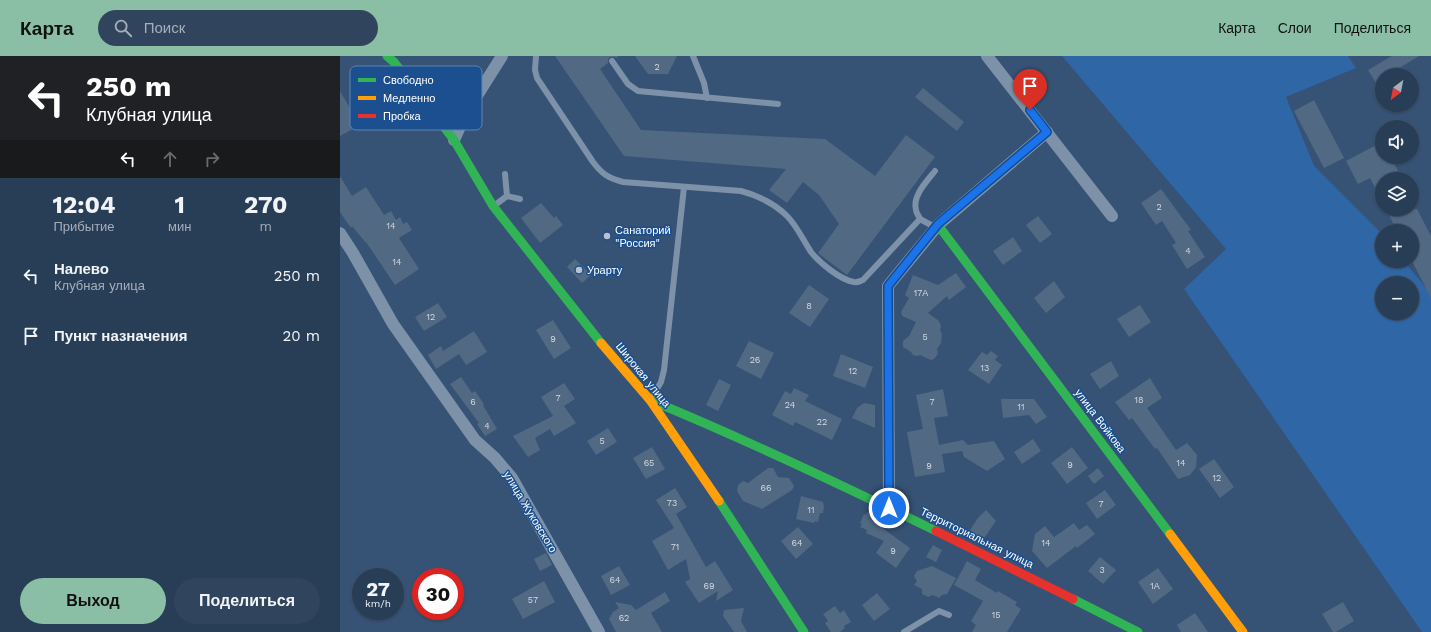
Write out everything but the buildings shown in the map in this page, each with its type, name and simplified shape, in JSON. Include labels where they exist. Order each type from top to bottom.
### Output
[{"type":"street","name":"Широкая улица","points":[[387,56],[397,66]]},
{"type":"street","points":[[482,88],[502,56]]},
{"type":"street","points":[[987,56],[1112,216]]},
{"type":"street","name":"Широкая улица","points":[[446,130],[454,140],[493,206],[592,333],[650,400],[698,469],[804,632]]},
{"type":"street","points":[[454,140],[458,130]]},
{"type":"street","points":[[889,508],[888,286],[935,225],[1047,132]]},
{"type":"street","name":"улица Войкова","points":[[935,225],[1243,632]]},
{"type":"street","name":"улица Жуковского","points":[[340,233],[393,324],[475,440],[495,458],[512,478],[599,632]]},
{"type":"street","name":"Территориальная улица","points":[[650,400],[708,424],[889,508],[1138,632]]},
{"type":"lane","points":[[536,56],[535,70],[537,78],[600,172],[611,179],[623,182],[741,191],[754,194],[779,209],[787,216],[813,253],[825,265],[846,280],[855,283],[863,280],[920,219]]},
{"type":"lane","points":[[694,56],[704,83],[707,98]]},
{"type":"lane","points":[[612,61],[628,84],[638,91],[778,104]]},
{"type":"lane","points":[[935,171],[921,188],[916,198],[915,209],[920,219],[935,225]]},
{"type":"lane","points":[[505,174],[507,196]]},
{"type":"lane","points":[[650,400],[661,382],[662,376],[684,187]]},
{"type":"lane","points":[[493,206],[507,196],[520,199]]},
{"type":"lane","points":[[904,632],[939,611],[949,615]]},
{"type":"shaded area","points":[[1062,56],[1348,56],[1356,68],[1286,97],[1314,166],[1375,227],[1375,268],[1410,268],[1416,276],[1375,276],[1375,320],[1419,320],[1419,279],[1431,294],[1431,632],[1422,632],[1184,289],[1226,249]]},
{"type":"traffic: fast","points":[[387,56],[397,66]]},
{"type":"traffic: fast","points":[[446,130],[454,140],[493,206],[601,343]]},
{"type":"traffic: fast","points":[[938,225],[1170,534]]},
{"type":"traffic: fast","points":[[650,400],[794,463],[936,531]]},
{"type":"traffic: fast","points":[[719,501],[804,632]]},
{"type":"traffic: fast","points":[[1073,599],[1138,632]]},
{"type":"traffic: slow","points":[[601,343],[650,400],[719,501]]},
{"type":"traffic: slow","points":[[1170,534],[1243,632]]},
{"type":"traffic: jam","points":[[936,531],[1073,599]]},
{"type":"place","name":"Санаторий \"Россия\"","points":[[607,236]]},
{"type":"place","name":"Урарту","points":[[579,270]]},
{"type":"route","points":[[889,508],[888,286],[938,224],[1047,132],[1030,110]]}]
